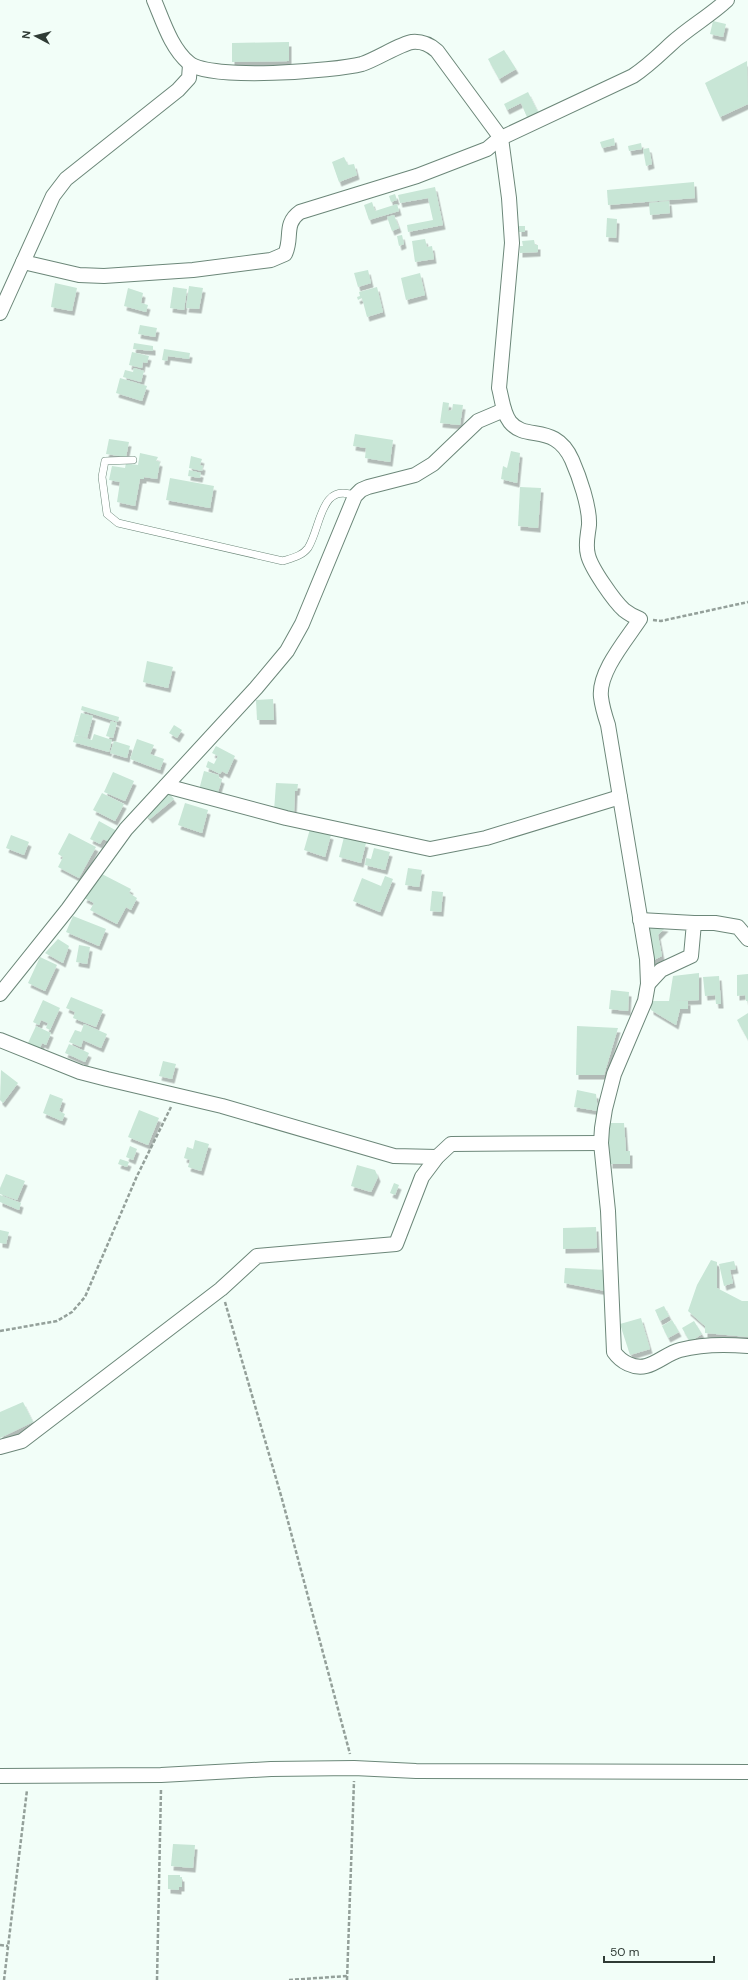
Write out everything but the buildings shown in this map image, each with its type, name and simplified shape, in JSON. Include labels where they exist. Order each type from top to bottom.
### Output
[{"type":"street","points":[[154,0],[179,52],[190,65],[214,71],[250,73],[340,68],[363,63],[411,42],[424,43],[437,52],[500,138],[509,198],[512,243],[499,388],[504,410],[511,423],[523,431],[547,435],[560,442],[572,459],[587,508],[589,524],[586,540],[588,556],[609,592],[624,610],[640,619],[610,665],[601,689],[601,697],[620,798],[647,959],[648,984],[645,1001],[614,1074],[605,1109],[601,1143],[608,1211],[614,1352],[620,1360],[629,1364],[646,1366],[679,1350],[720,1344],[748,1346]]},
{"type":"street","points":[[23,262],[79,275],[104,276],[193,270],[271,260],[285,254],[289,242],[290,223],[293,217],[300,212],[417,176],[487,149],[500,138],[626,79],[648,66],[671,44],[714,13],[727,0]]},
{"type":"street","points":[[0,313],[53,196],[66,179],[178,90],[189,78],[190,65]]},
{"type":"street","points":[[0,994],[68,909],[126,829],[262,682],[287,651],[302,624],[355,496],[361,490],[368,487],[422,471],[433,464],[478,420],[504,410]]},
{"type":"street","points":[[166,786],[286,818],[430,849],[486,838],[620,798]]},
{"type":"street","points":[[640,920],[715,923],[738,927],[748,939]]},
{"type":"street","points":[[648,984],[661,970],[691,956],[694,923]]},
{"type":"street","points":[[0,1040],[80,1072],[222,1106],[394,1156],[437,1158]]},
{"type":"street","points":[[0,1447],[22,1441],[221,1289],[257,1256],[396,1244],[422,1177],[437,1158],[452,1144],[601,1143]]},
{"type":"street","points":[[0,1776],[161,1775],[264,1769],[354,1768],[416,1771],[748,1772]]},
{"type":"lane","points":[[133,460],[105,461],[102,477],[107,514],[118,523],[283,561],[299,556],[308,548],[325,501],[334,496],[347,493],[355,496]]},
{"type":"path","points":[[640,619],[661,621],[748,602]]},
{"type":"path","points":[[0,1331],[57,1320],[72,1312],[85,1297],[137,1176],[177,1095]]},
{"type":"path","points":[[221,1289],[282,1499],[354,1768],[347,1980]]},
{"type":"path","points":[[157,1980],[161,1775]]},
{"type":"path","points":[[4,1980],[28,1776]]},
{"type":"path","points":[[0,1945],[8,1946]]},
{"type":"path","points":[[289,1980],[347,1976]]}]
